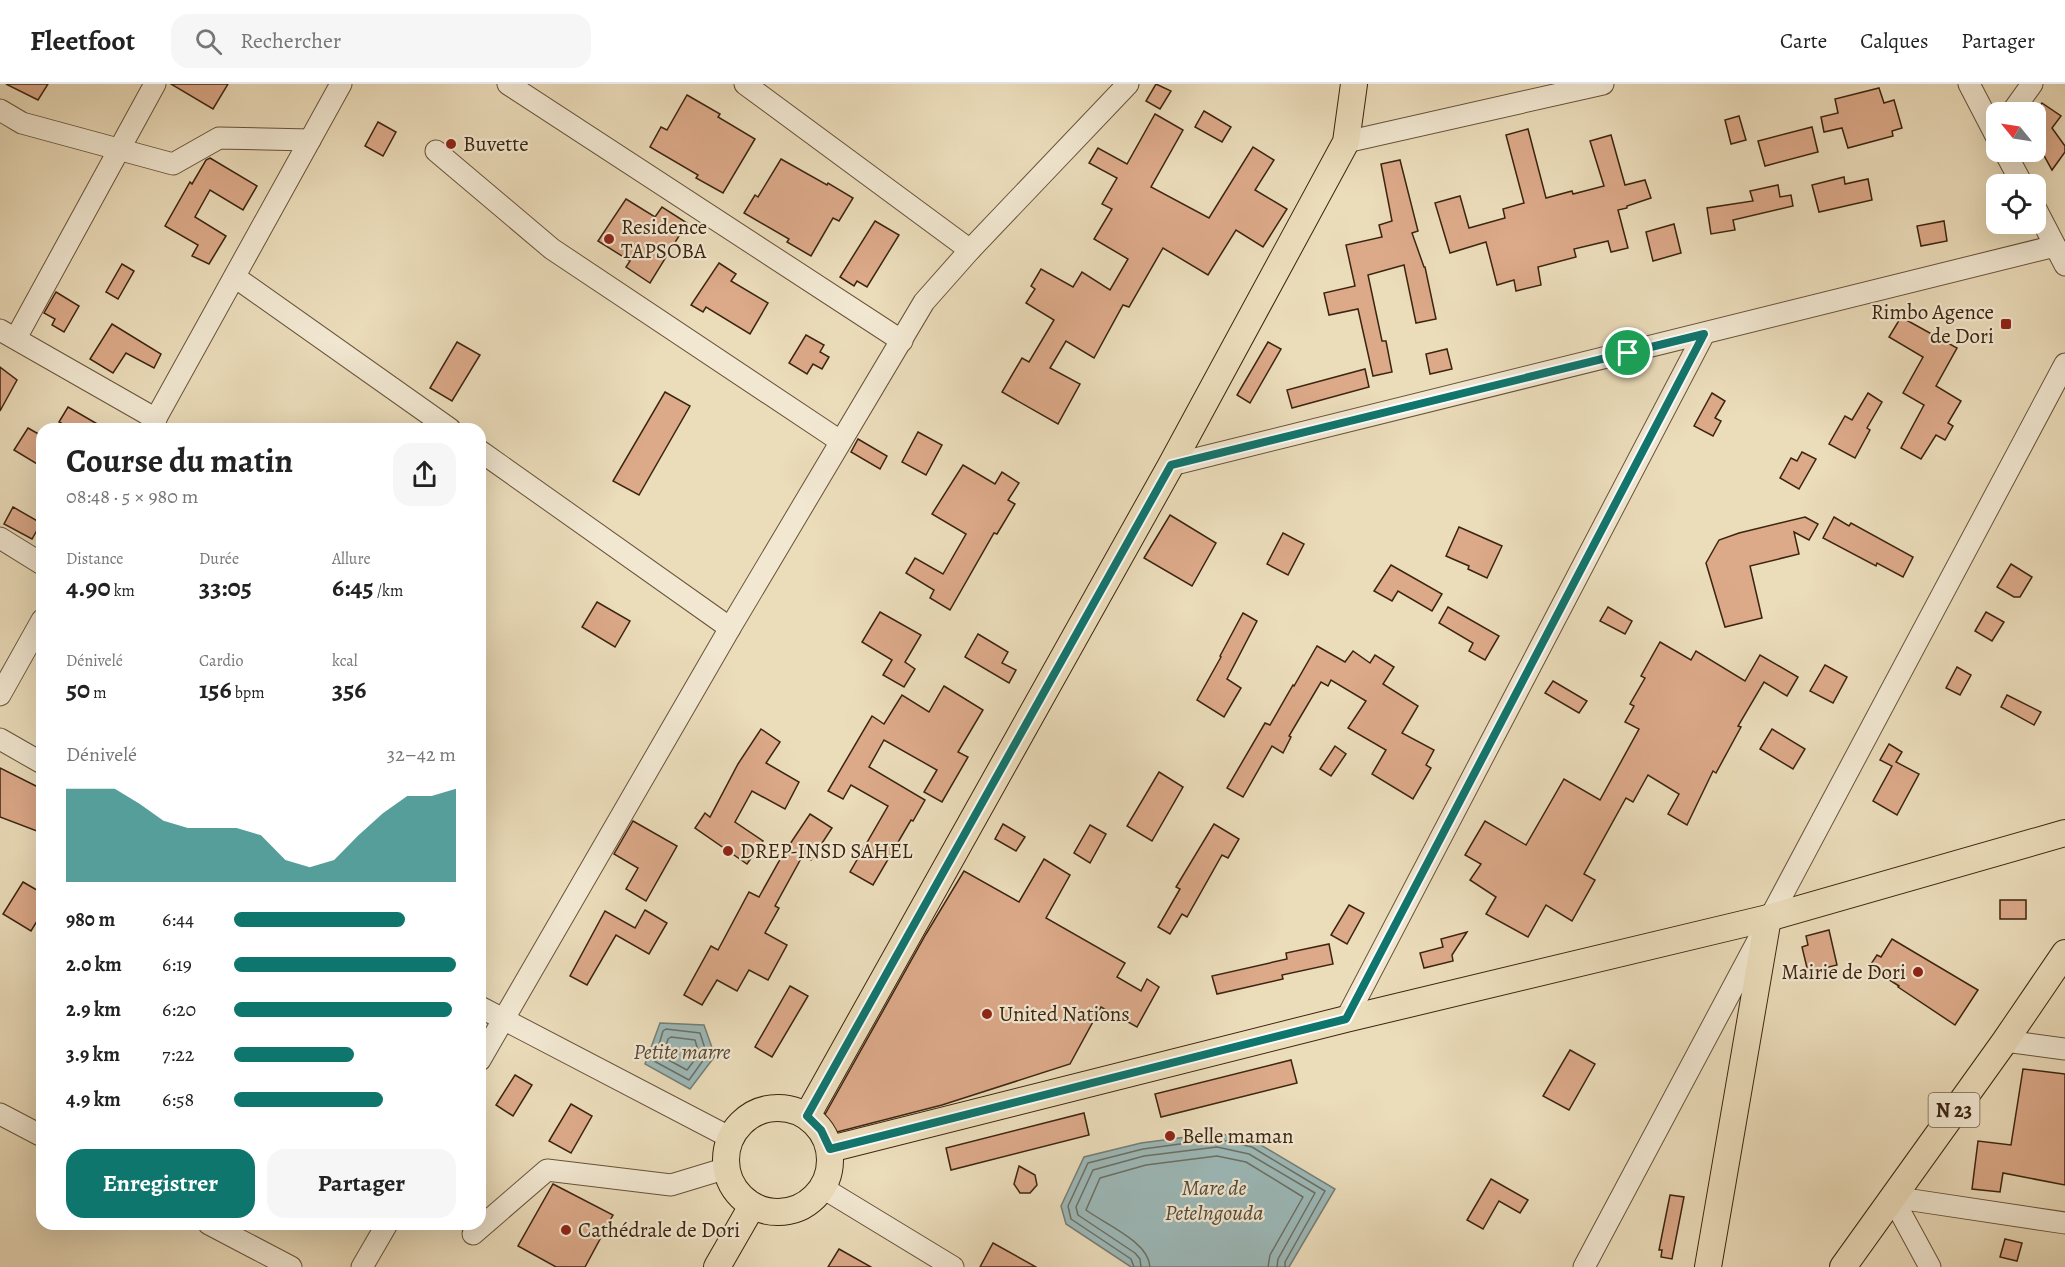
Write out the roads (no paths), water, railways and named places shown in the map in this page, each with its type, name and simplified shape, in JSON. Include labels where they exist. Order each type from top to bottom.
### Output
[{"type":"main road","points":[[807,1116],[1171,465],[1346,142],[1354,84]]},
{"type":"main road","points":[[830,1149],[1346,1019],[1768,918],[2065,833]]},
{"type":"main road","points":[[1708,1267],[1768,918]]},
{"type":"main road","name":"N 23","points":[[1843,1267],[2005,1041],[2065,953]]},
{"type":"main road","points":[[773,1108],[790,1109],[807,1116],[821,1130],[830,1149],[830,1169],[823,1188],[809,1203],[791,1211],[771,1212],[752,1206],[740,1196],[731,1183],[727,1168],[727,1152],[731,1138],[742,1123],[756,1113],[773,1108]]},
{"type":"main road","points":[[717,1267],[752,1206]]},
{"type":"street","points":[[151,423],[8,334],[154,84]]},
{"type":"street","points":[[154,423],[341,84]]},
{"type":"street","points":[[508,84],[902,340]]},
{"type":"street","points":[[745,84],[970,250]]},
{"type":"street","points":[[486,1050],[730,628],[924,302],[970,250],[1128,84]]},
{"type":"street","points":[[1346,142],[1560,89],[1603,84]]},
{"type":"street","points":[[1969,84],[1986,116]]},
{"type":"street","points":[[2019,102],[2032,84]]},
{"type":"street","points":[[0,110],[22,123],[173,164],[219,138],[310,140]]},
{"type":"street","points":[[436,151],[552,249],[840,441]]},
{"type":"street","points":[[2046,228],[2065,265]]},
{"type":"street","points":[[1171,465],[2055,246]]},
{"type":"street","points":[[235,277],[442,423]]},
{"type":"street","points":[[1346,1019],[1704,334]]},
{"type":"street","points":[[1584,1267],[2065,364]]},
{"type":"street","points":[[486,455],[730,628]]},
{"type":"street","points":[[0,538],[36,560]]},
{"type":"street","points":[[0,695],[36,631]]},
{"type":"street","points":[[0,740],[36,760]]},
{"type":"street","points":[[486,1010],[731,1138]]},
{"type":"street","points":[[2005,1041],[2065,1049]]},
{"type":"street","points":[[0,1114],[36,1133]]},
{"type":"street","points":[[486,1223],[547,1170],[671,1185],[727,1168]]},
{"type":"street","points":[[823,1188],[953,1267]]},
{"type":"street","points":[[1892,1197],[2065,1223]]},
{"type":"street","points":[[1892,1197],[1930,1267]]},
{"type":"street","points":[[220,1230],[291,1267]]},
{"type":"street","points":[[362,1267],[384,1230]]},
{"type":"street","points":[[473,1234],[478,1230]]},
{"type":"water","name":"Petite marre","points":[[660,1023],[704,1025],[715,1056],[690,1089],[645,1064]]},
{"type":"water","name":"Mare de Petelngouda","points":[[1217,1133],[1254,1141],[1335,1189],[1289,1267],[1131,1267],[1066,1224],[1061,1206],[1084,1157],[1141,1143]]},
{"type":"place","name":"Buvette","points":[[451,144]]},
{"type":"place","name":"Residence TAPSOBA","points":[[609,239]]},
{"type":"place","name":"Rimbo Agence de Dori","points":[[2006,324]]},
{"type":"place","name":"DREP-INSD SAHEL","points":[[728,851]]},
{"type":"place","name":"Mairie de Dori","points":[[1918,972]]},
{"type":"place","name":"United Nations","points":[[987,1014]]},
{"type":"place","name":"Belle maman","points":[[1170,1136]]},
{"type":"place","name":"Cathédrale de Dori","points":[[566,1230]]}]
